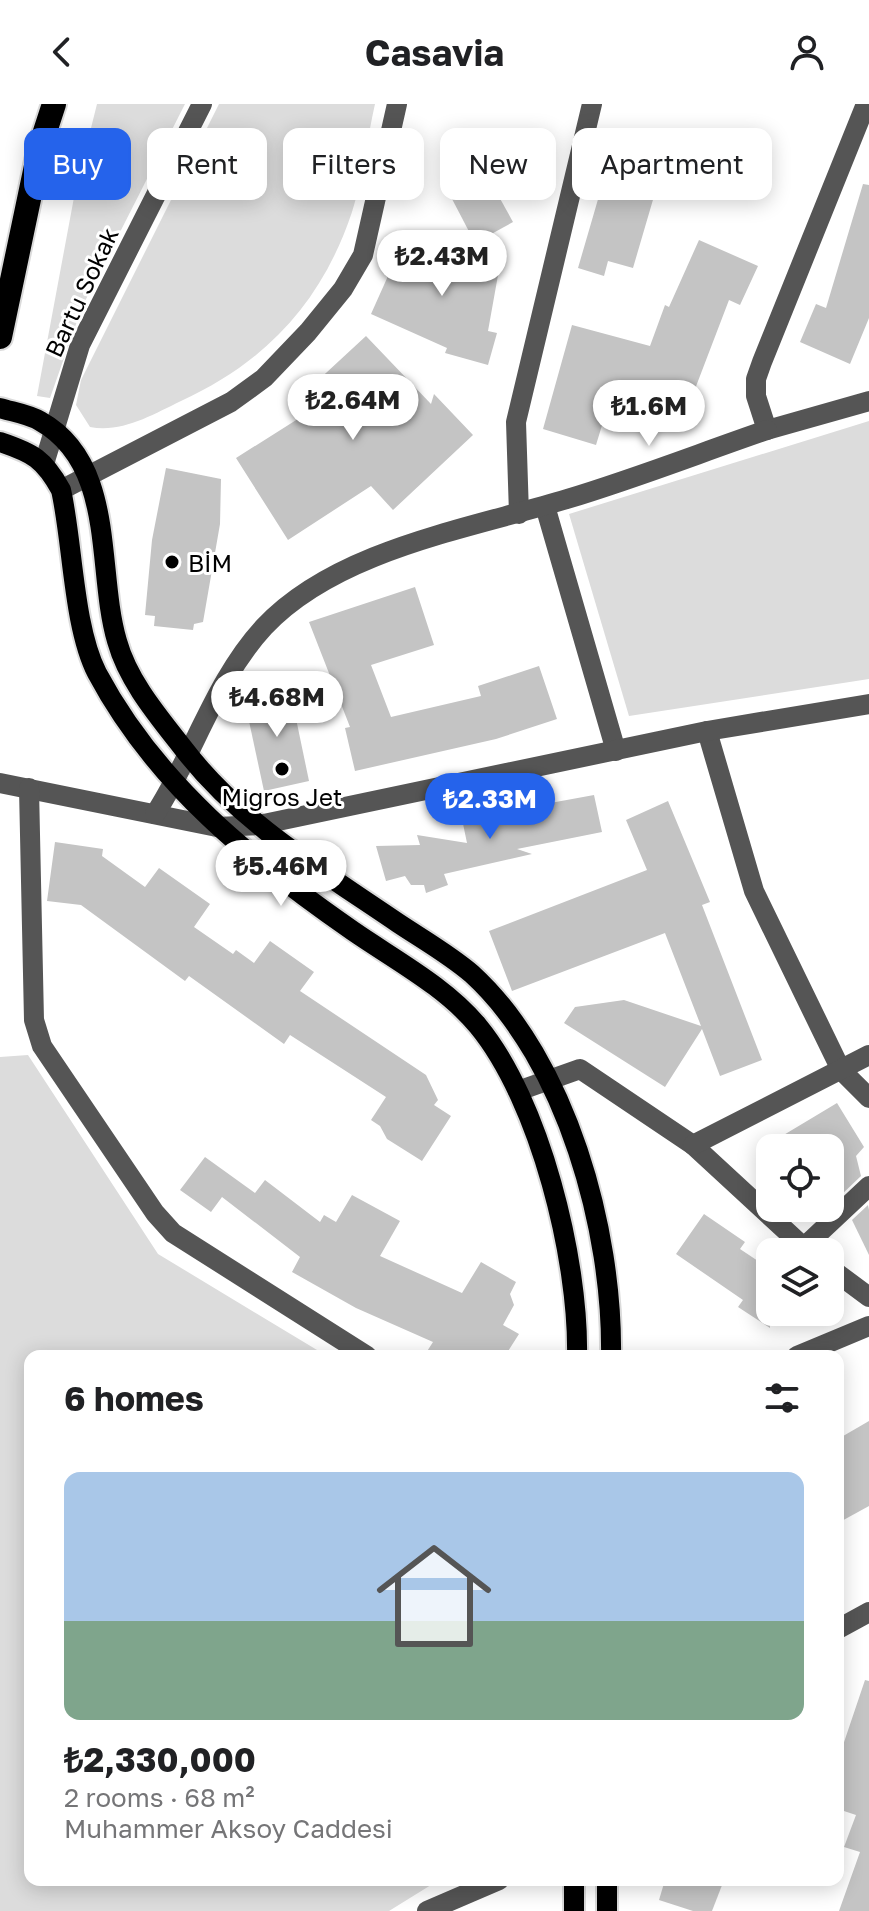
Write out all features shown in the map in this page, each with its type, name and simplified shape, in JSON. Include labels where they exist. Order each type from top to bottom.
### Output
[{"type":"highway","points":[[0,337],[40,147],[54,104]]},
{"type":"main road","points":[[0,408],[39,420],[55,431],[75,453],[87,475],[97,506],[117,643],[136,682],[189,756],[259,825],[471,974],[511,1016],[549,1079],[581,1164],[610,1297],[611,1350]]},
{"type":"main road","points":[[0,442],[32,453],[44,464],[61,490],[71,533],[85,637],[96,670],[157,766],[217,827],[298,893],[448,996],[477,1025],[518,1091],[544,1161],[565,1245],[577,1320],[577,1350]]},
{"type":"main road","points":[[574,1886],[574,1911]]},
{"type":"main road","points":[[607,1886],[607,1911]]},
{"type":"street","name":"Bartu Sokak","points":[[44,464],[80,345],[202,104]]},
{"type":"street","points":[[61,490],[231,402],[264,378],[308,332],[343,289],[363,255],[397,104]]},
{"type":"street","points":[[519,514],[516,422],[592,104]]},
{"type":"street","points":[[767,430],[756,396],[756,379],[866,104]]},
{"type":"street","points":[[155,814],[174,784],[240,657],[290,602],[348,566],[545,506],[767,430],[869,401]]},
{"type":"street","points":[[545,506],[616,751]]},
{"type":"street","points":[[0,783],[217,827],[259,825],[707,731],[869,704]]},
{"type":"street","points":[[707,731],[754,891],[841,1070],[869,1098]]},
{"type":"street","points":[[29,788],[34,1020],[42,1046],[155,1213],[173,1233],[358,1350]]},
{"type":"street","points":[[693,1145],[869,1055]]},
{"type":"street","points":[[518,1091],[580,1069],[693,1145],[793,1238]]},
{"type":"street","points":[[818,1238],[869,1186]]},
{"type":"street","points":[[844,1278],[869,1297]]},
{"type":"street","points":[[811,1350],[869,1326]]},
{"type":"street","points":[[844,1626],[869,1612]]},
{"type":"street","points":[[427,1911],[485,1886]]},
{"type":"shaded area","points":[[97,104],[185,104],[173,128],[147,128],[147,179],[82,307],[50,398],[37,396],[74,200],[131,200],[131,128],[91,128]]},
{"type":"shaded area","points":[[219,104],[375,104],[370,128],[283,128],[283,200],[356,200],[325,274],[287,326],[265,348],[212,385],[137,422],[114,427],[90,427],[76,405],[81,380],[171,200],[267,200],[267,128],[207,128]]},
{"type":"shaded area","points":[[869,421],[869,679],[629,716],[569,514]]},
{"type":"shaded area","points":[[28,1055],[158,1254],[317,1350],[24,1350],[24,1886],[429,1886],[389,1911],[0,1911],[0,1057]]},
{"type":"building","points":[[863,184],[869,185],[869,318],[850,364],[800,342],[816,304],[826,308]]},
{"type":"building","points":[[453,200],[501,200],[513,222],[475,243]]},
{"type":"building","points":[[598,200],[653,200],[633,268],[608,261],[604,276],[578,268]]},
{"type":"building","points":[[410,232],[465,248],[451,256],[500,264],[488,331],[497,333],[488,365],[445,353],[447,348],[371,314],[388,276],[396,279]]},
{"type":"building","points":[[699,240],[758,266],[740,305],[729,300],[682,423],[610,399],[596,445],[543,429],[572,325],[650,346],[665,305],[669,307]]},
{"type":"building","points":[[366,336],[431,404],[434,394],[473,435],[393,510],[371,486],[288,540],[236,458],[312,410],[300,397]]},
{"type":"building","points":[[166,468],[221,479],[220,524],[203,622],[194,624],[193,630],[154,626],[155,616],[145,615],[152,540]]},
{"type":"building","points":[[415,587],[434,645],[371,665],[391,717],[481,696],[478,686],[539,666],[557,719],[496,739],[355,771],[345,728],[350,727],[309,622]]},
{"type":"building","points":[[289,685],[309,781],[264,791],[244,698]]},
{"type":"building","points":[[594,795],[602,832],[517,849],[532,854],[444,874],[448,885],[426,893],[424,885],[411,885],[405,876],[386,881],[376,846],[420,845],[417,835],[467,843],[462,819]]},
{"type":"building","points":[[668,801],[710,902],[702,905],[762,1060],[720,1076],[702,1029],[665,1087],[564,1023],[575,1007],[624,1000],[701,1026],[665,933],[512,991],[489,931],[647,870],[626,820]]},
{"type":"building","points":[[55,842],[103,849],[102,856],[145,887],[159,868],[210,904],[194,927],[233,954],[236,950],[254,963],[270,941],[314,972],[300,991],[426,1075],[438,1100],[434,1105],[451,1116],[422,1161],[387,1139],[380,1126],[371,1120],[386,1097],[290,1035],[284,1044],[189,976],[185,981],[81,905],[47,901]]},
{"type":"building","points":[[837,1103],[864,1147],[856,1156],[861,1176],[844,1192],[844,1134],[785,1134]]},
{"type":"building","points":[[205,1157],[255,1193],[265,1180],[320,1222],[324,1215],[336,1222],[352,1195],[400,1221],[380,1256],[462,1293],[481,1262],[516,1282],[510,1294],[514,1305],[503,1325],[519,1334],[509,1350],[428,1350],[433,1342],[356,1308],[292,1272],[300,1257],[222,1197],[211,1212],[180,1190]]},
{"type":"building","points":[[868,1205],[869,1210],[869,1255],[852,1220]]},
{"type":"building","points":[[704,1214],[745,1242],[740,1249],[756,1260],[756,1319],[738,1307],[743,1300],[676,1254]]},
{"type":"building","points":[[869,1421],[869,1506],[844,1520],[844,1436]]},
{"type":"building","points":[[865,1680],[869,1681],[869,1911],[839,1911],[860,1852],[844,1847],[856,1815],[844,1811],[844,1742]]},
{"type":"building","points":[[663,1886],[722,1886],[712,1911],[693,1911],[659,1900]]},
{"type":"place","name":"BİM","points":[[172,562]]},
{"type":"place","name":"Migros Jet","points":[[282,769]]}]
